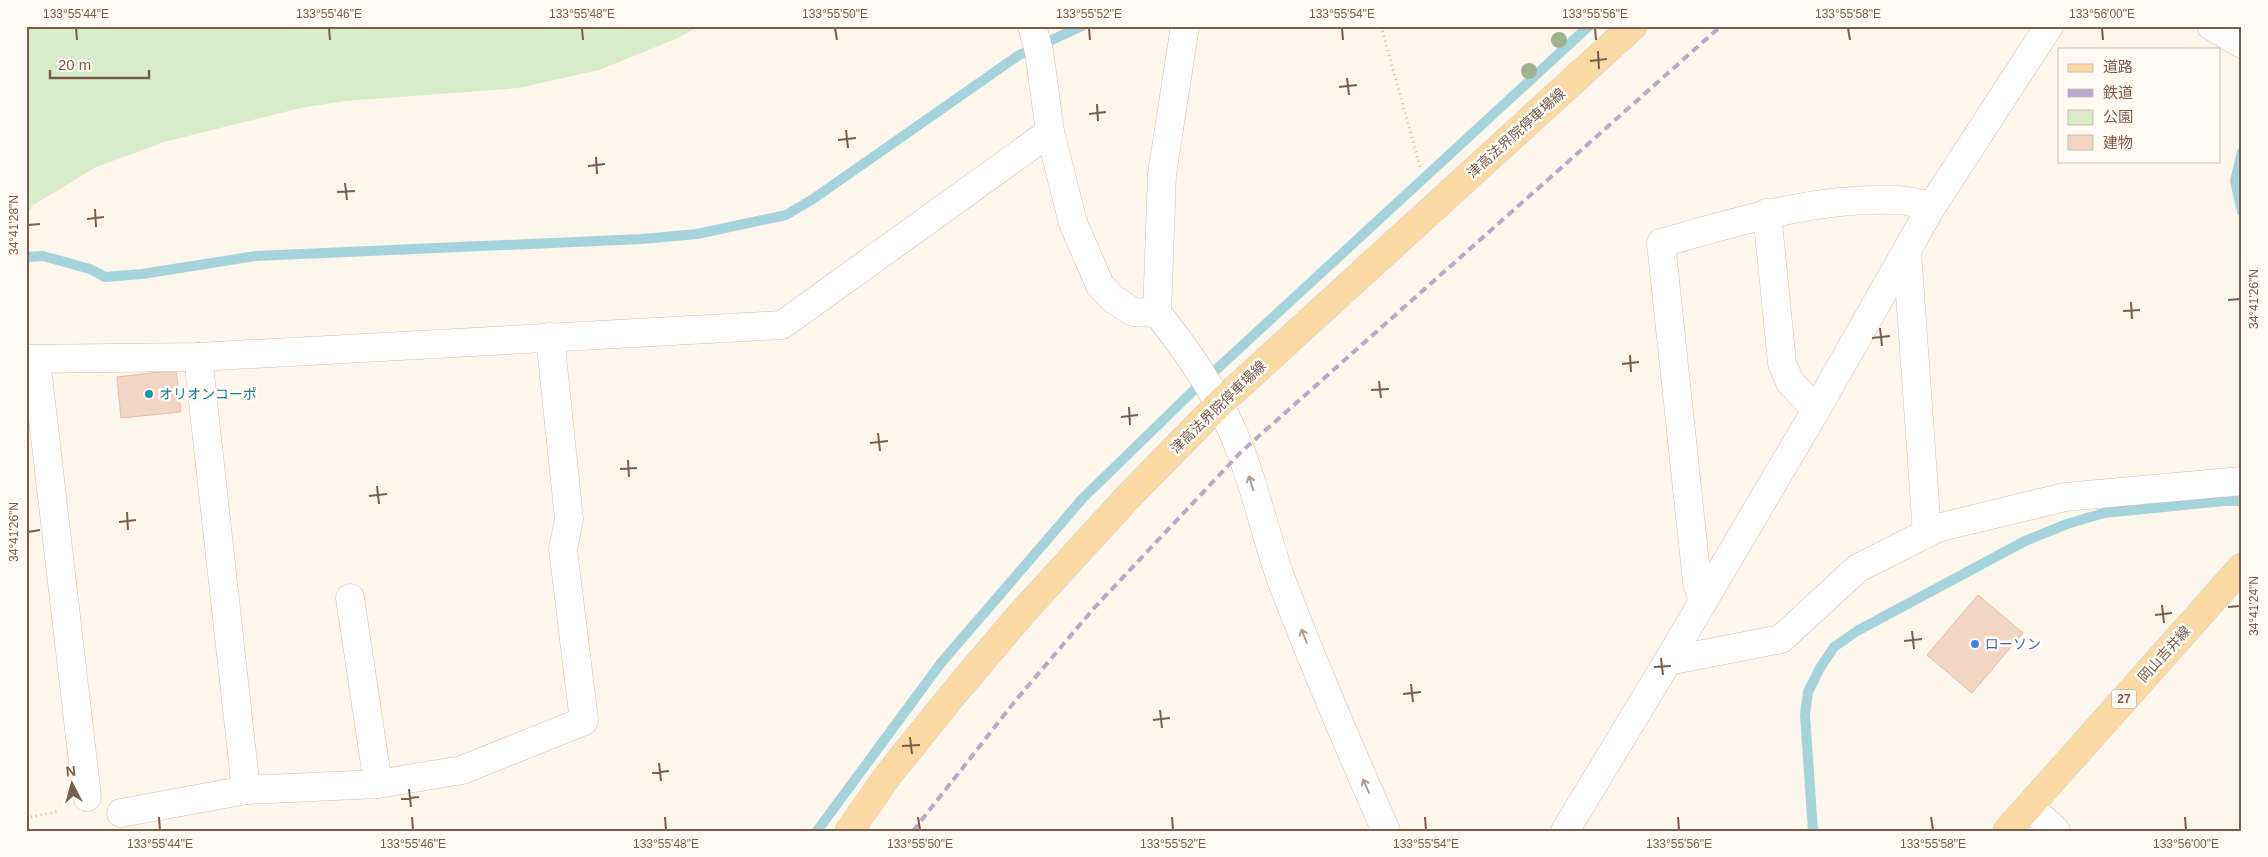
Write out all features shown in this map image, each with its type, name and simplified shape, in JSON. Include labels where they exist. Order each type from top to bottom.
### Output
[{"type":"main road","name":"津高法界院停車場線","points":[[849,831],[889,774],[955,692],[1023,612],[1127,498],[1210,387],[1632,26]]},
{"type":"main road","name":"岡山吉井線","points":[[2007,831],[2242,566]]},
{"type":"street","points":[[1185,26],[1162,174],[1157,313],[1186,349],[1210,387],[1241,452],[1281,577],[1336,717],[1386,831]]},
{"type":"street","points":[[1566,831],[1816,410],[1932,206],[2049,26]]},
{"type":"street","points":[[2211,26],[2242,44]]},
{"type":"street","points":[[1036,40],[1050,132],[1073,223],[1100,285],[1112,298],[1133,312],[1157,313]]},
{"type":"street","points":[[87,797],[31,359],[198,357],[782,325],[1050,132]]},
{"type":"street","points":[[1703,601],[1697,582],[1661,243],[1767,213],[1840,201],[1896,200],[1932,206]]},
{"type":"street","points":[[1767,213],[1782,363],[1790,382],[1816,410]]},
{"type":"street","points":[[1907,251],[1927,533]]},
{"type":"street","points":[[121,813],[246,790],[378,784],[462,770],[584,721],[563,549],[569,519],[550,338]]},
{"type":"street","points":[[198,357],[246,790]]},
{"type":"street","points":[[1668,661],[1782,638],[1858,568],[1937,528],[2065,497],[2242,481]]},
{"type":"street","points":[[350,598],[378,784]]},
{"type":"street","points":[[2029,806],[2056,831]]},
{"type":"path","points":[[1381,26],[1420,166]]},
{"type":"green space","points":[[26,26],[699,26],[678,38],[599,70],[519,88],[345,101],[301,108],[164,142],[96,167],[32,206],[26,217]]},
{"type":"building","name":"オリオンコーポ","points":[[176,370],[181,412],[121,418],[117,377]]},
{"type":"building","name":"ローソン","points":[[1978,595],[2023,633],[1972,693],[1927,655]]},
{"type":"waterway","points":[[26,257],[43,256],[90,269],[105,277],[142,274],[256,256],[642,239],[697,234],[786,215],[813,199],[1019,55],[1082,26]]},
{"type":"waterway","points":[[817,831],[941,663],[1083,498],[1193,391],[1589,26]]},
{"type":"waterway","points":[[2242,152],[2235,181],[2242,212]]},
{"type":"waterway","points":[[1813,831],[1805,715],[1808,692],[1820,668],[1834,647],[1857,631],[2025,541],[2067,524],[2104,513],[2224,501],[2242,501]]},
{"type":"railway","points":[[913,831],[1016,700],[1095,607],[1241,452],[1721,26]]},
{"type":"place","name":"オリオンコーポ","points":[[149,394]]},
{"type":"place","name":"ローソン","points":[[1975,644]]}]
